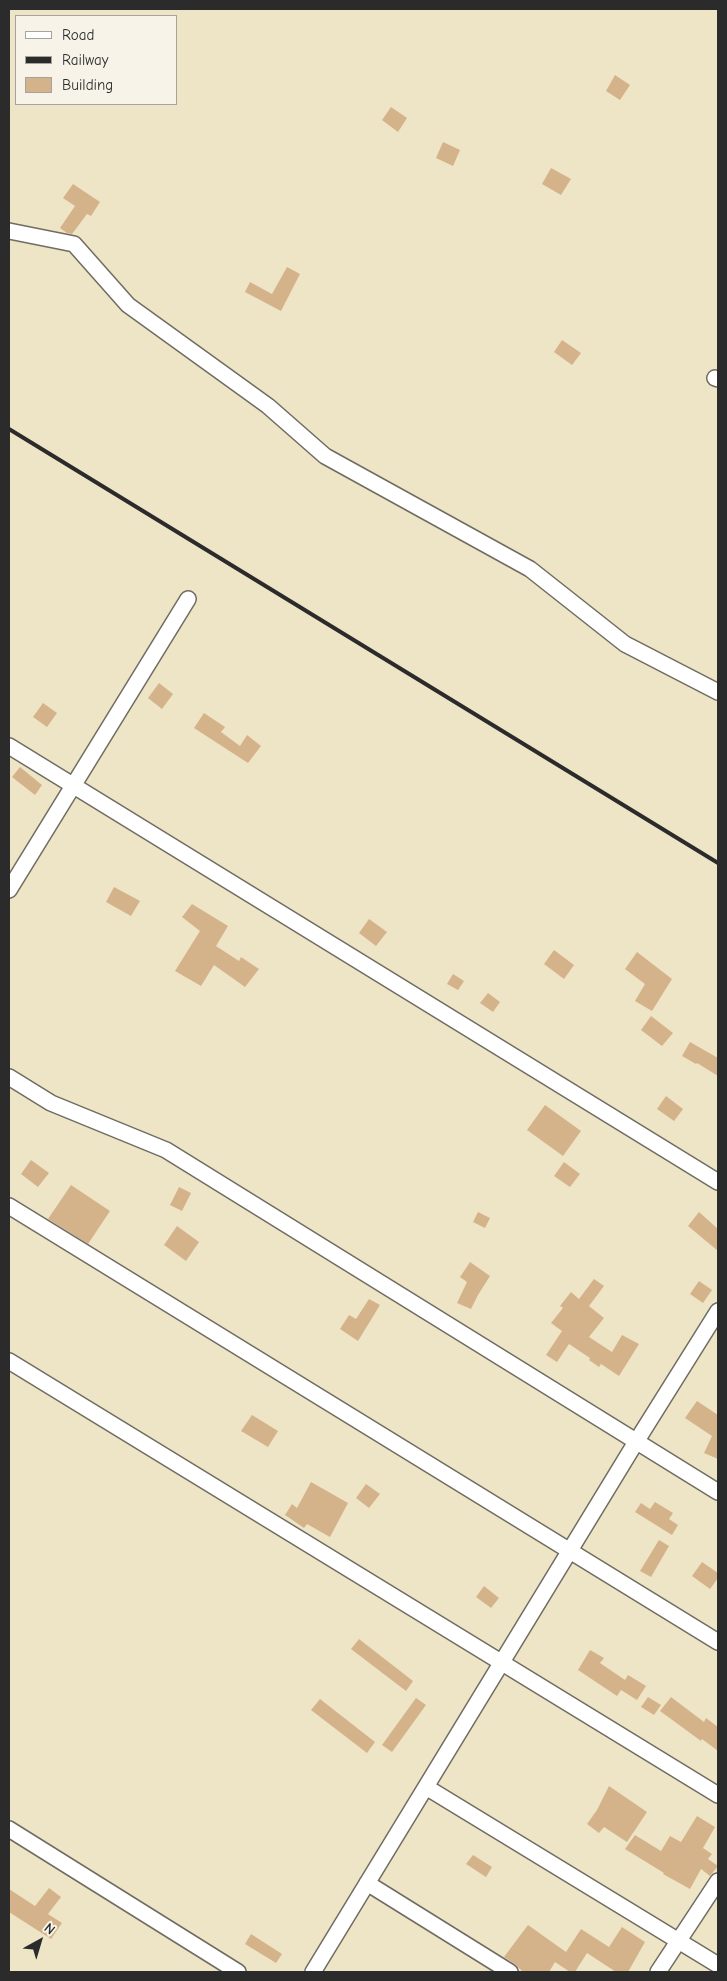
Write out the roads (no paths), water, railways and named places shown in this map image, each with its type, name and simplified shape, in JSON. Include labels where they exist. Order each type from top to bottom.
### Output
[{"type":"street","points":[[9,231],[74,244],[128,305],[268,406],[325,456],[530,569],[625,644],[718,692]]},
{"type":"street","points":[[9,890],[188,599]]},
{"type":"street","points":[[9,746],[718,1182]]},
{"type":"street","points":[[9,1077],[51,1103],[166,1150],[718,1492]]},
{"type":"street","points":[[9,1206],[718,1642]]},
{"type":"street","points":[[313,1972],[718,1311]]},
{"type":"street","points":[[9,1361],[718,1795]]},
{"type":"street","points":[[426,1787],[718,1965]]},
{"type":"street","points":[[9,1829],[238,1972]]},
{"type":"street","points":[[658,1972],[718,1881]]},
{"type":"street","points":[[367,1883],[510,1972]]},
{"type":"railway","points":[[9,429],[718,863]]}]
